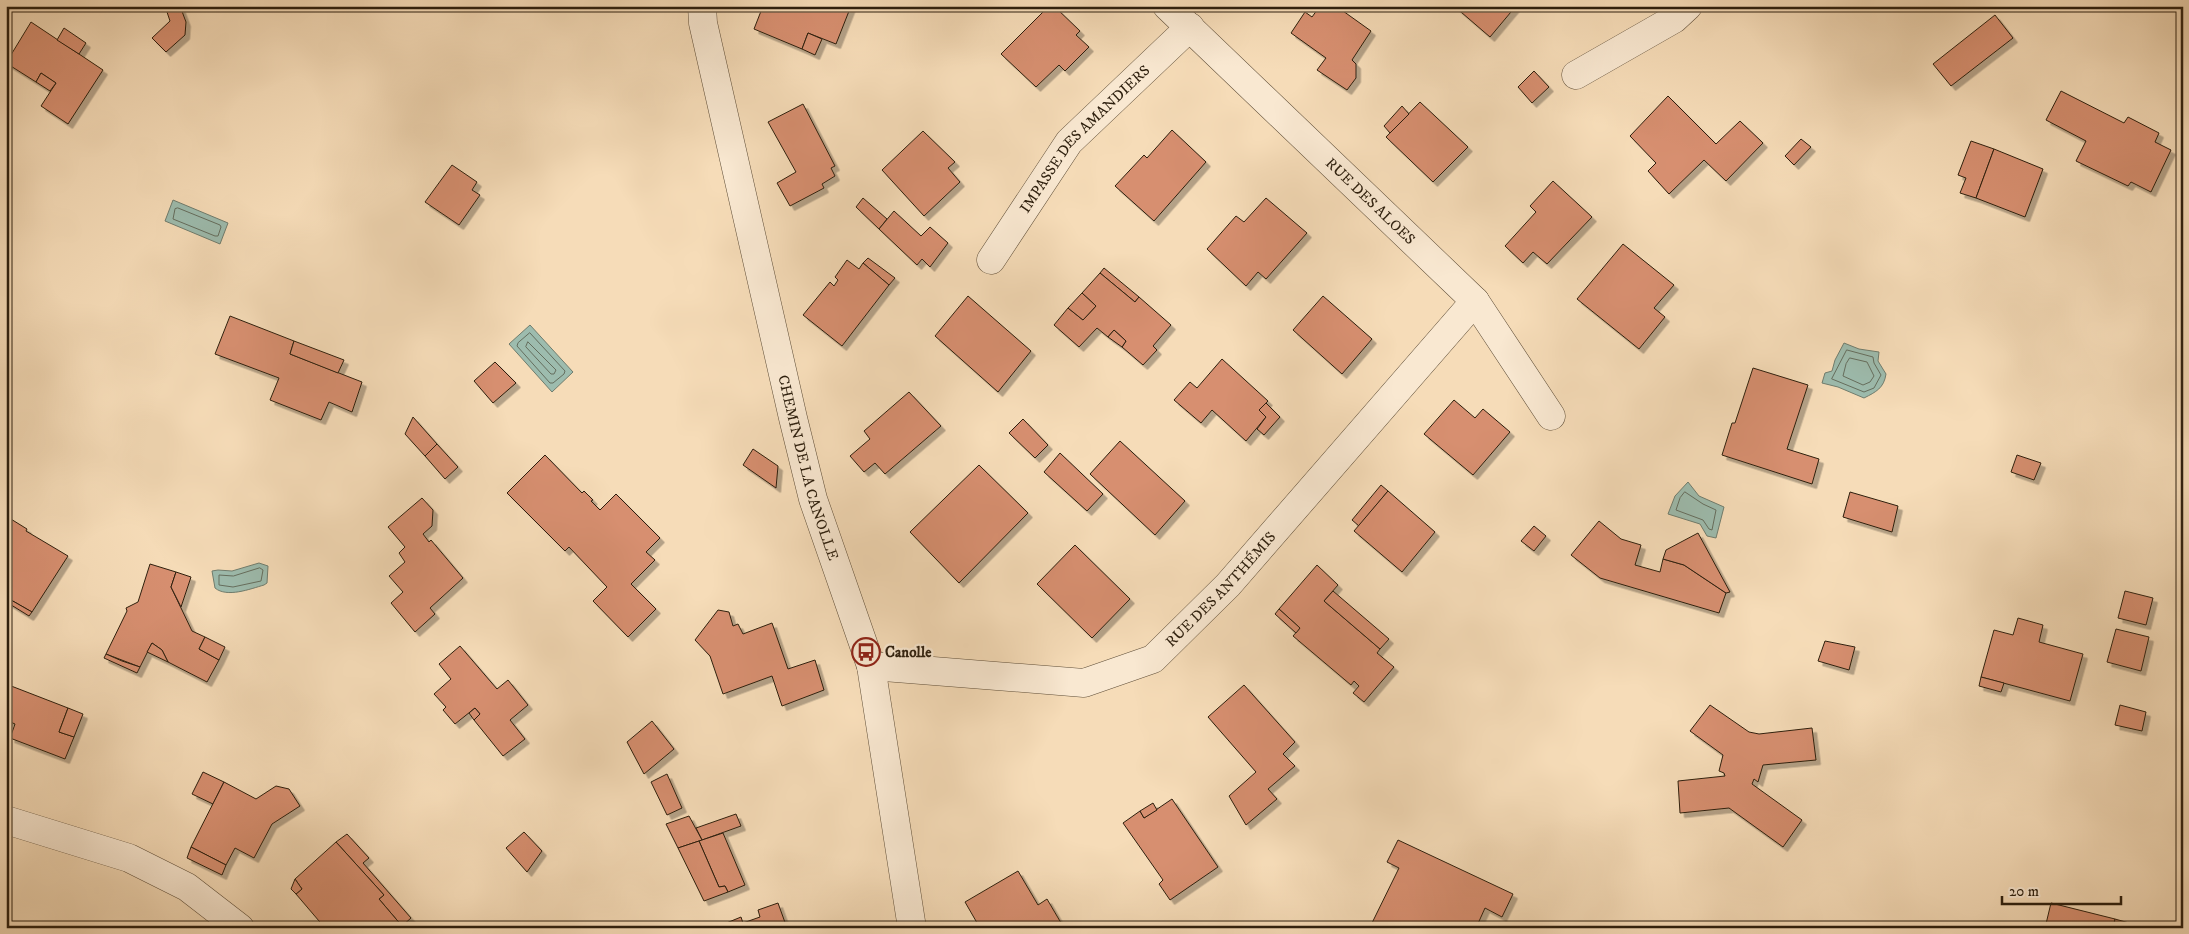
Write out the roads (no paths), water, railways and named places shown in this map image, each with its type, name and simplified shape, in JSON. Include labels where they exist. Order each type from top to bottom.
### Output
[{"type":"street","name":"CHEMIN DE LA CANOLLE","points":[[702,6],[703,23],[813,499],[871,666],[912,928]]},
{"type":"street","name":"RUE DES ALOES","points":[[1167,6],[1475,301],[1552,416]]},
{"type":"street","points":[[1576,75],[1674,11]]},
{"type":"street","name":"IMPASSE DES AMANDIERS","points":[[990,260],[1069,142],[1190,28]]},
{"type":"street","name":"RUE DES ANTHÉMIS","points":[[871,666],[1084,683],[1153,659],[1228,585],[1475,301]]},
{"type":"street","points":[[6,820],[129,858],[187,887],[240,928]]},
{"type":"water","points":[[173,200],[228,223],[220,244],[165,221]]},
{"type":"water","points":[[530,325],[573,372],[552,392],[509,344]]},
{"type":"water","points":[[1844,343],[1859,349],[1879,352],[1878,361],[1886,374],[1885,379],[1879,389],[1864,398],[1838,387],[1822,383],[1825,373],[1832,371],[1835,360]]},
{"type":"water","points":[[1688,482],[1699,496],[1724,507],[1716,538],[1707,536],[1700,524],[1668,514],[1675,496]]},
{"type":"water","points":[[259,563],[268,566],[267,583],[264,585],[232,592],[220,591],[215,588],[212,571],[232,571]]},
{"type":"place","name":"Canolle","points":[[866,652]]}]
